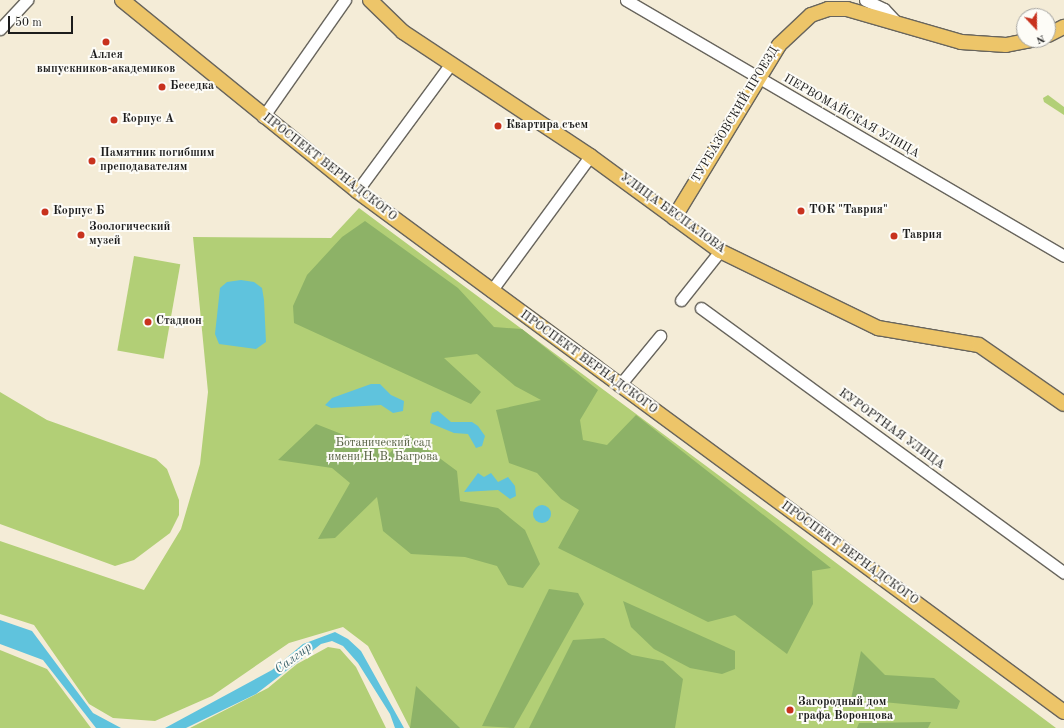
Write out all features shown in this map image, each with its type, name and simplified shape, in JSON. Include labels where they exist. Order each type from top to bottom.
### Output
[{"type":"main road","name":"ПРОСПЕКТ ВЕРНАДСКОГО","points":[[122,0],[263,117],[357,191],[491,292],[1064,712]]},
{"type":"main road","name":"УЛИЦА БЕСПАЛОВА","points":[[370,0],[403,32],[450,65],[590,156],[720,251],[878,328],[979,345],[1064,404]]},
{"type":"main road","name":"ТУРБАЗОВСКИЙ ПРОЕЗД","points":[[674,218],[757,78],[793,30],[817,13],[847,9],[961,42],[1006,45],[1016,43]]},
{"type":"street","points":[[0,29],[27,0]]},
{"type":"street","points":[[263,117],[345,0]]},
{"type":"street","name":"ПЕРВОМАЙСКАЯ УЛИЦА","points":[[626,0],[757,78],[1064,256]]},
{"type":"street","points":[[865,0],[884,9],[898,24]]},
{"type":"street","points":[[357,191],[450,65]]},
{"type":"street","points":[[491,292],[590,156]]},
{"type":"street","points":[[681,300],[720,251]]},
{"type":"street","name":"КУРОРТНАЯ УЛИЦА","points":[[701,308],[1064,574]]},
{"type":"street","points":[[619,386],[660,336]]},
{"type":"green space","points":[[1048,95],[1064,107],[1064,115],[1044,102],[1043,98]]},
{"type":"green space","name":"Ботанический сад имени Н. В. Багрова","points":[[359,208],[1056,728],[410,728],[368,646],[343,627],[289,643],[212,696],[155,721],[113,718],[89,704],[34,625],[0,614],[0,541],[144,590],[181,529],[200,464],[208,392],[193,237],[331,238]]},
{"type":"green space","points":[[365,221],[458,288],[494,327],[522,329],[598,390],[580,420],[583,440],[607,445],[636,415],[831,568],[812,571],[813,604],[787,654],[735,615],[708,622],[558,548],[579,510],[561,499],[537,473],[509,463],[496,410],[541,400],[515,386],[477,354],[444,358],[481,392],[471,404],[294,323],[293,306],[307,275],[342,237]]},
{"type":"green space","name":"Стадион","points":[[134,256],[180,264],[164,359],[117,351]]},
{"type":"green space","points":[[0,392],[47,420],[156,459],[167,469],[179,500],[179,515],[170,533],[134,560],[115,566],[0,524]]},
{"type":"green space","points":[[316,424],[390,453],[407,434],[457,471],[460,501],[498,508],[525,530],[540,564],[523,588],[508,585],[497,566],[465,557],[411,554],[383,531],[377,497],[335,538],[318,539],[350,483],[332,468],[278,460]]},
{"type":"green space","points":[[549,589],[578,593],[584,604],[514,728],[482,726]]},
{"type":"green space","points":[[623,601],[735,651],[735,669],[722,674],[690,668],[654,649],[631,627]]},
{"type":"green space","points":[[604,638],[632,655],[663,661],[683,679],[675,728],[529,728],[573,640]]},
{"type":"green space","points":[[328,647],[340,649],[356,667],[386,728],[190,728],[268,688],[297,664]]},
{"type":"green space","points":[[0,650],[47,669],[91,728],[0,728]]},
{"type":"green space","points":[[861,651],[885,675],[934,678],[960,701],[957,709],[851,699]]},
{"type":"green space","points":[[416,686],[460,728],[410,728]]},
{"type":"green space","points":[[931,722],[928,728],[857,728],[859,723]]},
{"type":"water","points":[[241,280],[254,282],[262,288],[266,342],[256,349],[219,344],[215,334],[220,288],[227,282]]},
{"type":"water","points":[[371,384],[380,384],[391,395],[404,401],[403,411],[393,413],[381,405],[331,408],[325,405],[332,398]]},
{"type":"water","points":[[438,411],[451,422],[472,422],[478,426],[485,436],[482,446],[476,448],[468,434],[454,433],[430,423],[432,413]]},
{"type":"water","points":[[478,473],[484,477],[491,473],[498,482],[508,477],[515,486],[516,496],[510,499],[498,490],[464,492]]},
{"type":"water","points":[[538,505],[546,505],[551,510],[549,521],[546,523],[538,523],[533,518],[533,510]]},
{"type":"water","points":[[0,620],[32,631],[93,713],[121,728],[96,728],[43,660],[0,644]]},
{"type":"water","name":"Салгир","points":[[335,632],[348,639],[361,651],[404,728],[395,728],[390,714],[358,663],[343,646],[332,641],[321,644],[256,694],[186,728],[165,728],[272,670],[303,644]]},
{"type":"place","name":"Аллея выпускников-академиков","points":[[106,42]]},
{"type":"place","name":"Беседка","points":[[162,87]]},
{"type":"place","name":"Корпус А","points":[[114,120]]},
{"type":"place","name":"Квартира съем","points":[[498,126]]},
{"type":"place","name":"Памятник погибшим преподавателям","points":[[92,161]]},
{"type":"place","name":"ТОК \"Таврия\"","points":[[801,211]]},
{"type":"place","name":"Корпус Б","points":[[45,212]]},
{"type":"place","name":"Зоологический музей","points":[[81,235]]},
{"type":"place","name":"Таврия","points":[[894,236]]},
{"type":"place","name":"Стадион","points":[[148,322]]},
{"type":"place","name":"Загородный дом графа Воронцова","points":[[790,710]]}]
